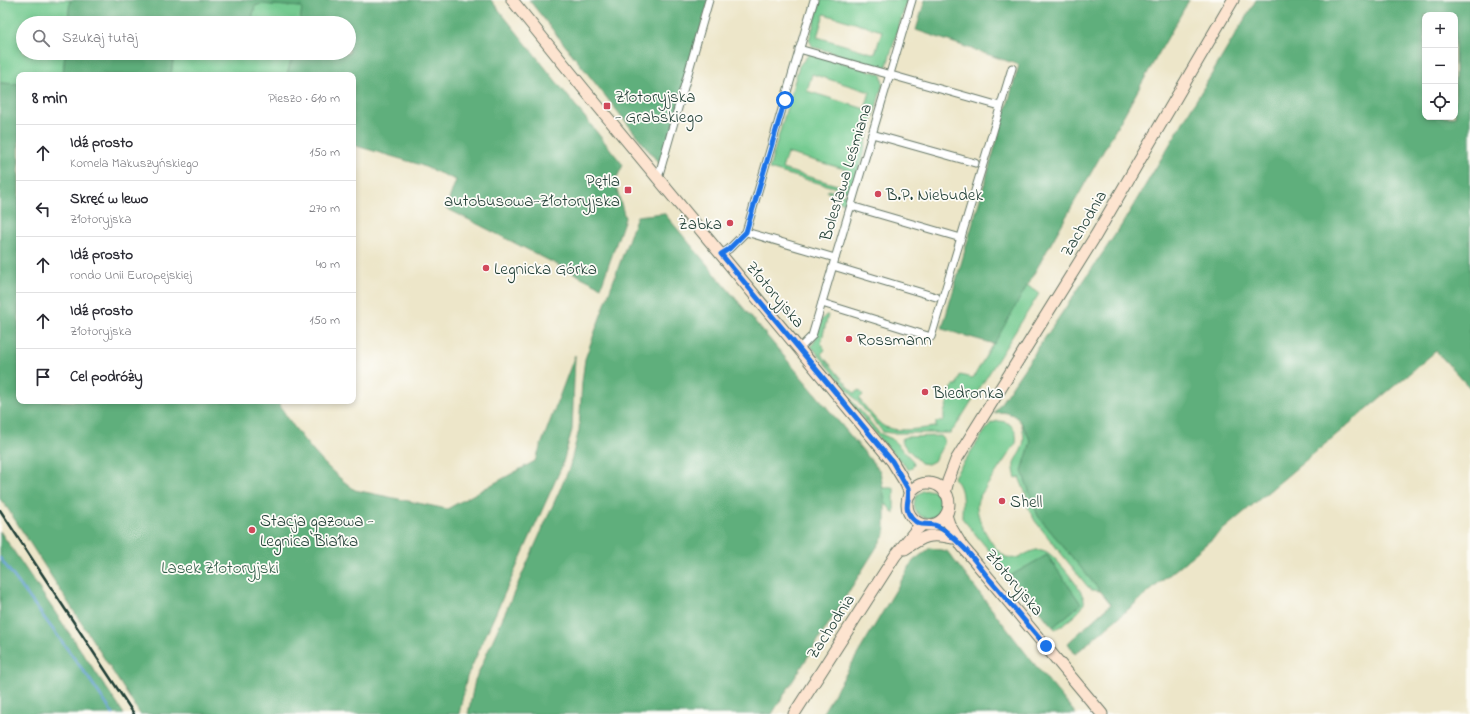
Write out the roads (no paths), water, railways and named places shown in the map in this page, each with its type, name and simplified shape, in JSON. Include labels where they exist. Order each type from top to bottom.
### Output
[{"type":"main road","name":"Złotoryjska","points":[[512,0],[892,461],[920,485]]},
{"type":"main road","name":"Zachodnia","points":[[945,493],[956,460],[1096,234],[1233,0]]},
{"type":"main road","name":"Zachodnia","points":[[932,484],[938,480],[947,468],[956,460]]},
{"type":"main road","name":"Złotoryjska","points":[[892,461],[906,484],[910,494]]},
{"type":"main road","points":[[932,484],[940,487],[945,493],[949,505],[946,515],[939,522],[928,524],[916,522],[909,515],[907,505],[910,494],[915,487],[932,484]]},
{"type":"main road","name":"Zachodnia","points":[[895,556],[908,528],[909,515]]},
{"type":"main road","name":"Złotoryjska","points":[[946,515],[949,524],[962,546],[1102,714]]},
{"type":"main road","name":"Złotoryjska","points":[[928,524],[944,530],[962,546]]},
{"type":"main road","name":"Zachodnia","points":[[794,714],[895,556],[915,531],[928,524]]},
{"type":"main road","points":[[895,556],[927,536],[936,535],[952,538]]},
{"type":"street","points":[[658,178],[710,0]]},
{"type":"street","points":[[721,254],[729,249],[746,232],[814,0]]},
{"type":"street","name":"Bolesława Leśmiana","points":[[799,349],[812,336],[912,0]]},
{"type":"street","points":[[799,49],[1000,106]]},
{"type":"street","points":[[822,304],[931,337],[1012,68]]},
{"type":"street","points":[[872,134],[975,163]]},
{"type":"street","points":[[851,206],[961,238]]},
{"type":"street","points":[[746,232],[835,258]]},
{"type":"street","points":[[833,266],[936,297]]},
{"type":"waterway","points":[[0,558],[88,677],[113,714]]},
{"type":"railway","points":[[0,510],[134,714]]},
{"type":"place","name":"Złotoryjska - Grabskiego","points":[[607,106]]},
{"type":"place","name":"Pętla autobusowa-Złotoryjska","points":[[628,190]]},
{"type":"place","name":"B.P. Niebudek","points":[[878,194]]},
{"type":"place","name":"Żabka","points":[[730,223]]},
{"type":"place","name":"Legnicka Górka","points":[[486,268]]},
{"type":"place","name":"Rossmann","points":[[849,339]]},
{"type":"place","name":"Biedronka","points":[[925,392]]},
{"type":"place","name":"Shell","points":[[1002,501]]},
{"type":"place","name":"Stacja gazowa - Legnica Białka","points":[[252,530]]},
{"type":"park label","name":"Lasek Złotoryjski","points":[[220,567]]}]
